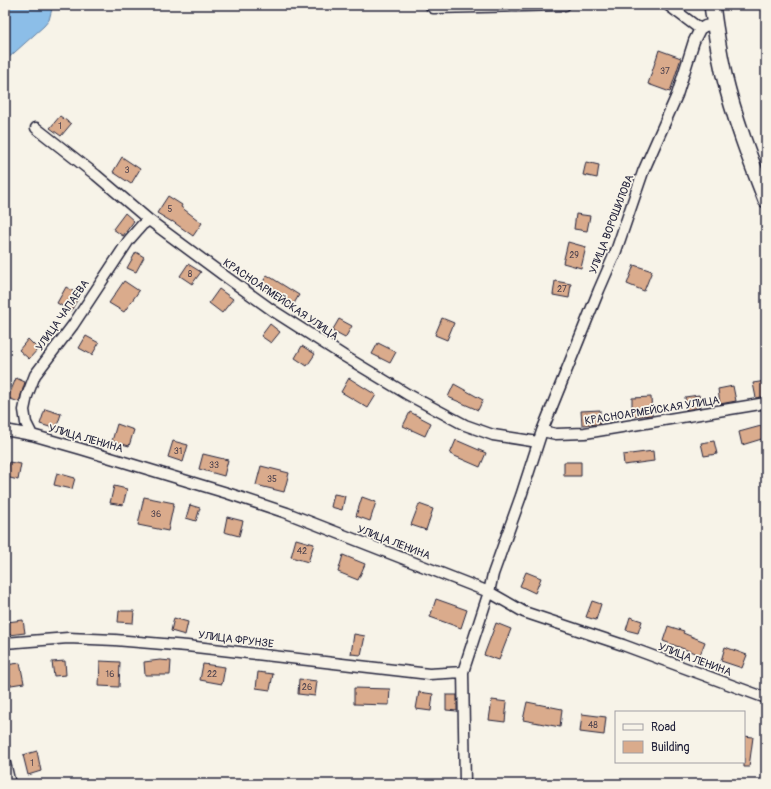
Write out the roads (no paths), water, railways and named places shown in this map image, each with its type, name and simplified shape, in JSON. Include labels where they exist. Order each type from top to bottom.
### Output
[{"type":"main road","points":[[712,5],[724,76],[766,200]]},
{"type":"street","points":[[430,5],[433,8],[565,5]]},
{"type":"street","points":[[668,5],[700,29],[704,26],[715,24]]},
{"type":"street","name":"УЛИЦА ВОРОШИЛОВА","points":[[465,784],[463,672],[489,592],[493,574],[521,496],[542,431],[616,251],[643,172],[677,95],[694,41],[700,29]]},
{"type":"street","name":"КРАСНОАРМЕЙСКАЯ УЛИЦА","points":[[36,128],[96,174],[149,220],[272,310],[344,356],[407,394],[465,425],[509,438],[538,442]]},
{"type":"street","name":"УЛИЦА ЧАПАЕВА","points":[[32,435],[26,423],[24,410],[27,396],[35,375],[73,325],[129,240],[142,225],[149,220]]},
{"type":"street","name":"КРАСНОАРМЕЙСКАЯ УЛИЦА","points":[[542,431],[556,434],[585,433],[766,403]]},
{"type":"street","name":"УЛИЦА ЛЕНИНА","points":[[5,430],[32,435],[175,477],[287,513],[489,592],[524,612],[623,645],[766,698]]},
{"type":"street","points":[[5,438],[16,432]]},
{"type":"street","name":"УЛИЦА ФРУНЗЕ","points":[[5,643],[68,638],[115,640],[187,646],[429,674],[463,672]]},
{"type":"street","points":[[5,763],[10,784]]},
{"type":"water","points":[[5,5],[53,5],[49,20],[44,26],[5,61]]}]
